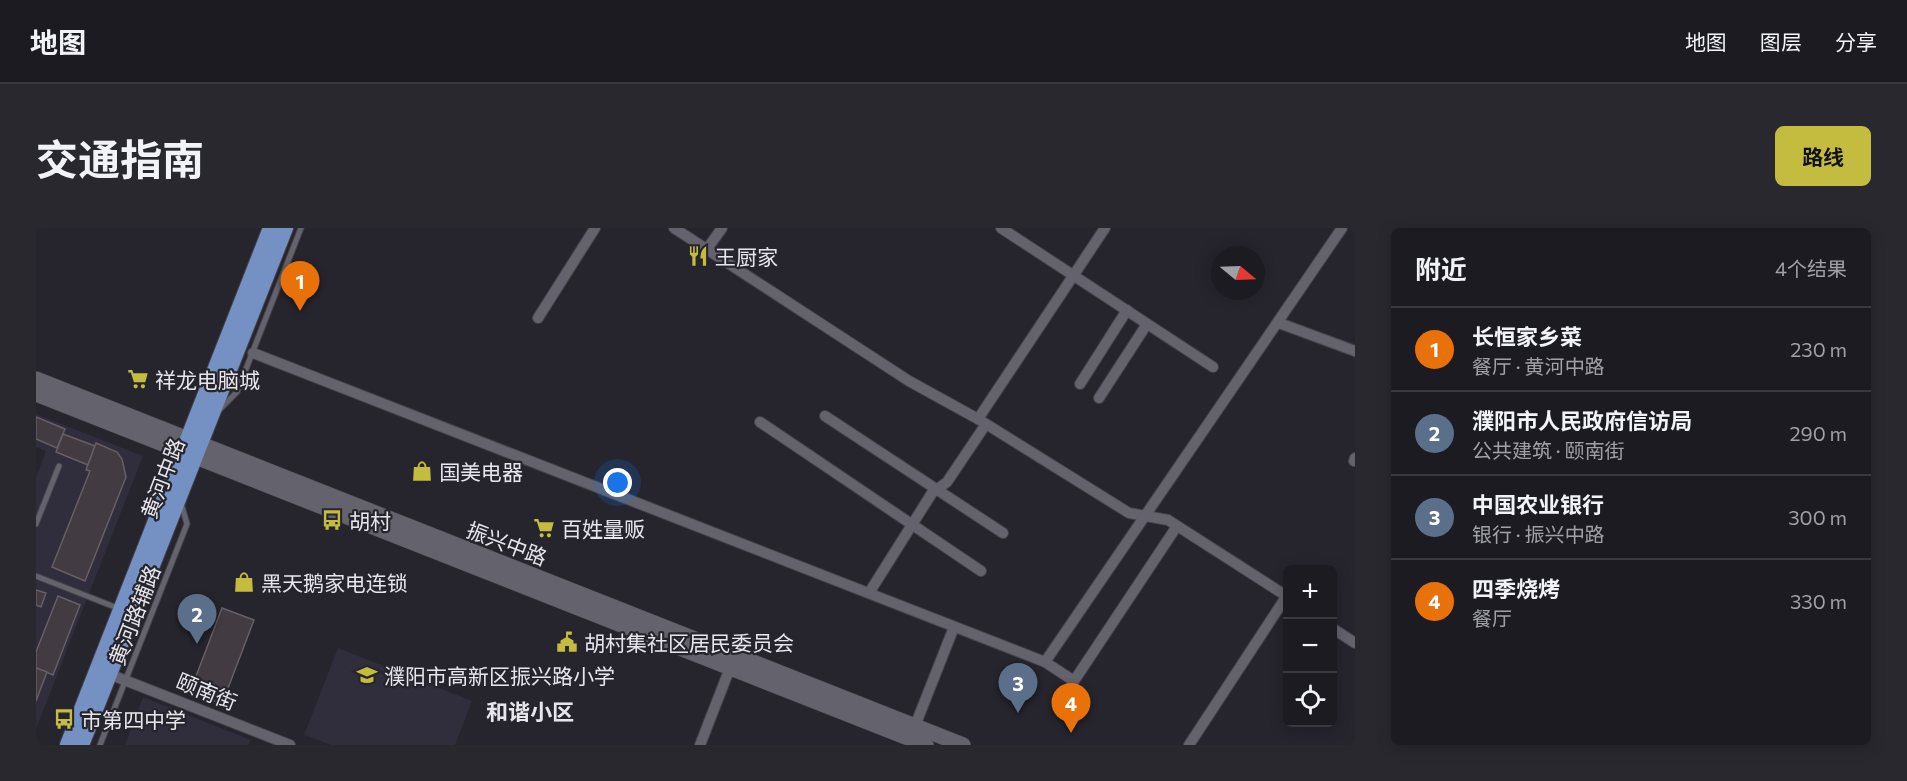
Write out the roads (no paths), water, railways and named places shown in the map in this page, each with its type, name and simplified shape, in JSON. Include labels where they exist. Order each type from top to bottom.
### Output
[{"type":"main road","name":"黄河中路","points":[[68,745],[121,609],[191,448],[271,228]]},
{"type":"main road","name":"黄河中路","points":[[81,745],[179,496],[191,448],[210,418],[285,228]]},
{"type":"street","points":[[538,318],[595,228]]},
{"type":"street","points":[[674,228],[850,345],[909,381],[982,421],[1129,513],[1168,520],[1283,594]]},
{"type":"street","points":[[707,249],[722,228]]},
{"type":"street","points":[[1001,228],[1213,367]]},
{"type":"street","points":[[869,593],[911,524],[937,490],[947,482],[982,421],[1105,228]]},
{"type":"street","points":[[1045,662],[1142,517],[1280,323],[1342,228]]},
{"type":"street","points":[[1080,384],[1127,310]]},
{"type":"street","points":[[1280,323],[1355,351]]},
{"type":"street","points":[[1099,398],[1148,324]]},
{"type":"street","points":[[253,353],[1045,662],[1074,681],[1178,526]]},
{"type":"street","name":"振兴中路","points":[[36,379],[191,448],[730,668],[918,739],[963,745]]},
{"type":"street","name":"振兴中路","points":[[36,394],[191,448],[918,739]]},
{"type":"street","points":[[825,416],[1003,533]]},
{"type":"street","points":[[760,422],[981,571]]},
{"type":"street","points":[[1189,745],[1283,603]]},
{"type":"street","points":[[918,739],[954,627]]},
{"type":"street","points":[[1337,631],[1355,643]]},
{"type":"street","points":[[700,745],[730,668]]},
{"type":"street","name":"颐南街","points":[[109,674],[290,745]]},
{"type":"lane","points":[[210,418],[237,392],[301,228]]},
{"type":"lane","points":[[36,524],[59,466]]},
{"type":"lane","name":"黄河路辅路","points":[[100,745],[187,524],[179,496]]},
{"type":"lane","points":[[36,576],[121,609]]},
{"type":"place","name":"王厨家","points":[[698,256]]},
{"type":"place","name":"长恒家乡菜","points":[[300,311]]},
{"type":"place","name":"祥龙电脑城","points":[[138,379]]},
{"type":"place","name":"国美电器","points":[[422,471]]},
{"type":"place","name":"胡村","points":[[332,520]]},
{"type":"place","name":"百姓量贩","points":[[544,528]]},
{"type":"place","name":"黑天鹅家电连锁","points":[[244,582]]},
{"type":"place","name":"胡村集社区居民委员会","points":[[567,642]]},
{"type":"place","name":"濮阳市人民政府信访局","points":[[197,644]]},
{"type":"place","name":"濮阳市高新区振兴路小学","points":[[367,675]]},
{"type":"place","name":"中国农业银行","points":[[1018,713]]},
{"type":"place","name":"市第四中学","points":[[64,719]]},
{"type":"place","name":"四季烧烤","points":[[1071,733]]},
{"type":"district","name":"和谐小区","points":[[530,711]]}]
